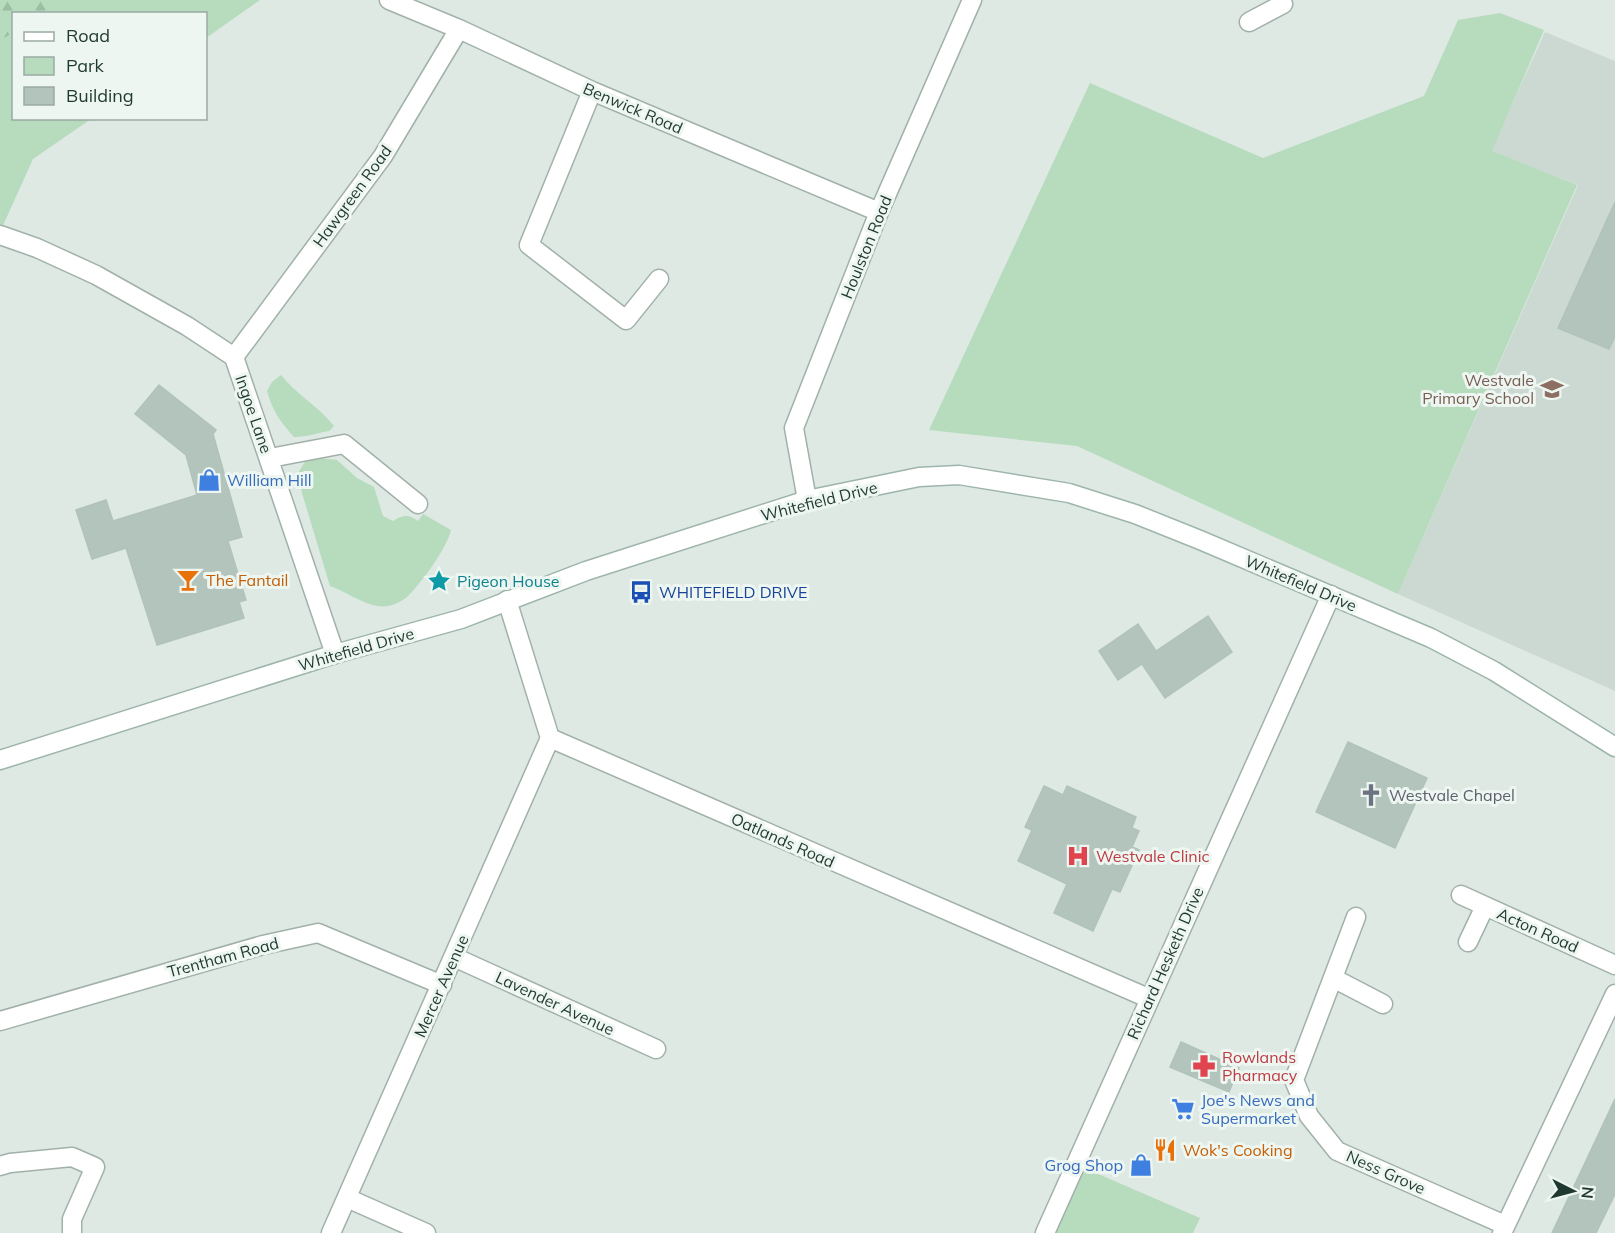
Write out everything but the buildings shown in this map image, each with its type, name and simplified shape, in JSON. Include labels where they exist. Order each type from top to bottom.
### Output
[{"type":"street","name":"Benwick Road","points":[[389,0],[459,29],[592,91],[879,212]]},
{"type":"street","name":"Houlston Road","points":[[807,500],[794,428],[879,212],[972,0]]},
{"type":"street","points":[[1249,22],[1286,1]]},
{"type":"street","name":"Hawgreen Road","points":[[234,357],[383,156],[459,29]]},
{"type":"street","points":[[592,91],[529,245],[626,320],[659,279]]},
{"type":"street","name":"Ingoe Lane","points":[[0,235],[37,248],[96,275],[187,326],[234,357],[335,654]]},
{"type":"street","points":[[270,458],[344,444],[418,504]]},
{"type":"street","name":"Whitefield Drive","points":[[0,760],[335,654],[461,619],[586,571],[807,500],[920,477],[959,475],[995,479],[1069,493],[1135,514],[1431,638],[1494,671],[1615,747]]},
{"type":"street","name":"Richard Hesketh Drive","points":[[1045,1233],[1148,998],[1330,596]]},
{"type":"street","points":[[507,600],[550,738]]},
{"type":"street","name":"Oatlands Road","points":[[550,738],[1148,998]]},
{"type":"street","name":"Mercer Avenue","points":[[331,1233],[550,738]]},
{"type":"street","name":"Acton Road","points":[[1461,895],[1615,964]]},
{"type":"street","points":[[1468,942],[1485,906]]},
{"type":"street","name":"Ness Grove","points":[[1356,917],[1294,1080],[1309,1116],[1337,1150],[1504,1229]]},
{"type":"street","name":"Trentham Road","points":[[0,1021],[263,945],[318,933],[442,985]]},
{"type":"street","name":"Lavender Avenue","points":[[454,957],[656,1049]]},
{"type":"street","points":[[1333,978],[1383,1004]]},
{"type":"street","points":[[1504,1229],[1615,993]]},
{"type":"street","points":[[0,1166],[72,1157],[95,1167],[72,1220],[72,1233]]},
{"type":"street","points":[[347,1198],[426,1233]]},
{"type":"shaded area","name":"Westvale Primary School","points":[[1545,32],[1615,61],[1615,691],[1398,594],[1578,185],[1491,151]]},
{"type":"green space","points":[[0,0],[75,0],[52,12],[12,12],[12,34],[0,40]]},
{"type":"green space","points":[[68,0],[260,0],[207,37],[207,12],[47,12]]},
{"type":"green space","points":[[1500,13],[1544,30],[1492,151],[1577,185],[1398,594],[1077,446],[929,430],[1090,83],[1263,158],[1424,96],[1458,20]]},
{"type":"green space","points":[[12,30],[12,120],[90,120],[33,159],[0,232],[0,36]]},
{"type":"green space","points":[[281,375],[334,426],[329,431],[294,437],[289,432],[274,410],[267,391],[272,382]]},
{"type":"green space","points":[[319,458],[337,460],[357,478],[374,487],[383,516],[393,521],[406,516],[418,521],[423,514],[451,530],[445,546],[433,564],[414,590],[401,601],[386,606],[372,605],[330,586],[298,473],[306,460]]},
{"type":"green space","points":[[1075,1164],[1200,1218],[1193,1233],[1045,1233]]},
{"type":"place","name":"Westvale Primary School","points":[[1552,389]]},
{"type":"place","name":"William Hill","points":[[209,480]]},
{"type":"place","name":"The Fantail","points":[[188,580]]},
{"type":"place","name":"Pigeon House","points":[[439,581]]},
{"type":"place","name":"WHITEFIELD DRIVE","points":[[641,592]]},
{"type":"place","name":"Westvale Chapel","points":[[1371,795]]},
{"type":"place","name":"Westvale Clinic","points":[[1078,856]]},
{"type":"place","name":"Rowlands Pharmacy","points":[[1204,1066]]},
{"type":"place","name":"Joe's News and Supermarket","points":[[1183,1109]]},
{"type":"place","name":"Wok's Cooking","points":[[1165,1150]]},
{"type":"place","name":"Grog Shop","points":[[1141,1165]]}]
